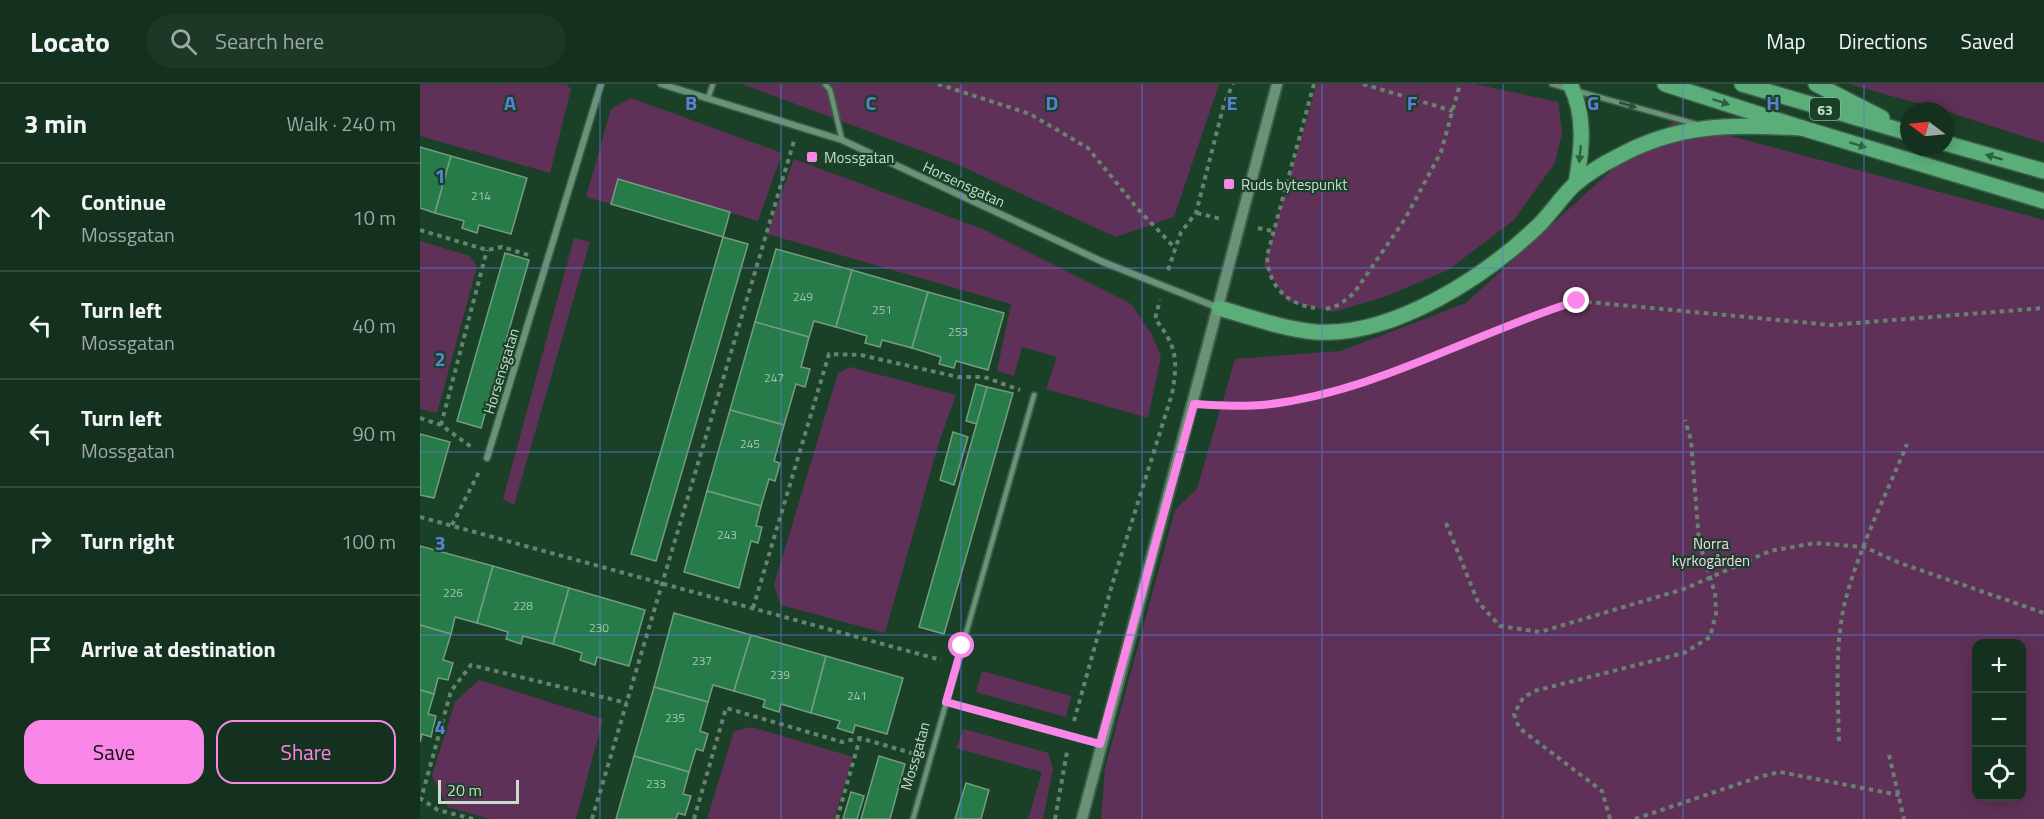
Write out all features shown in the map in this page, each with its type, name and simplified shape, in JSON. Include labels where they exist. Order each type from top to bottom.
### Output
[{"type":"main road","name":"63","points":[[1665,84],[2044,201]]},
{"type":"main road","name":"63","points":[[1742,84],[1900,129]]},
{"type":"main road","points":[[1816,84],[1900,127]]},
{"type":"main road","points":[[1572,87],[1581,115],[1576,183]]},
{"type":"main road","points":[[1219,308],[1315,332],[1343,331],[1380,323],[1424,305],[1462,284],[1504,255],[1539,224],[1576,183],[1617,157],[1654,140],[1704,127],[1802,128]]},
{"type":"main road","points":[[1954,146],[2044,171]]},
{"type":"street","name":"Horsensgatan","points":[[487,458],[601,84]]},
{"type":"street","name":"Horsensgatan","points":[[661,84],[842,140],[1103,262],[1219,308]]},
{"type":"street","points":[[1082,819],[1100,744],[1194,404],[1277,84]]},
{"type":"lane","points":[[708,98],[713,84]]},
{"type":"lane","points":[[825,84],[830,90],[842,140]]},
{"type":"lane","points":[[1551,84],[1572,87],[1704,127]]},
{"type":"lane","name":"Mossgatan","points":[[913,819],[1034,395]]},
{"type":"lane","points":[[946,702],[1100,744]]},
{"type":"path","points":[[938,84],[1030,114],[1088,148],[1137,208],[1174,247]]},
{"type":"path","points":[[1055,819],[1070,736],[1112,585],[1172,394],[1176,369],[1174,350],[1170,339],[1155,319],[1174,247],[1181,232],[1196,213],[1224,104],[1233,84]]},
{"type":"path","points":[[1314,84],[1267,256],[1268,269],[1283,295],[1311,308],[1326,309],[1339,304],[1354,292],[1405,219],[1441,152],[1460,84]]},
{"type":"path","points":[[1363,84],[1454,111]]},
{"type":"path","points":[[592,819],[799,127]]},
{"type":"path","points":[[420,230],[487,250],[502,247],[548,260]]},
{"type":"path","points":[[441,425],[487,250]]},
{"type":"path","points":[[1194,404],[1262,405],[1327,393],[1394,370],[1526,316],[1577,301],[1831,325],[2044,308]]},
{"type":"path","points":[[753,608],[829,354],[861,354],[958,376],[984,377],[1034,395]]},
{"type":"path","points":[[420,418],[441,425],[487,458],[452,525]]},
{"type":"path","points":[[1610,819],[1602,791],[1519,728],[1514,714],[1523,698],[1534,691],[1684,653],[1710,637],[1716,614],[1712,577],[1699,542],[1691,440],[1685,420]]},
{"type":"path","points":[[1839,741],[1838,667],[1846,600],[1864,547],[1907,444]]},
{"type":"path","points":[[420,517],[957,664]]},
{"type":"path","points":[[1446,523],[1478,602],[1500,626],[1540,632],[1549,630],[1684,589],[1770,551],[1815,543],[1864,547],[1900,563],[2044,613]]},
{"type":"path","points":[[473,819],[438,810],[420,799],[451,691],[471,665],[627,703]]},
{"type":"path","points":[[694,819],[726,708],[842,742],[860,738],[930,758]]},
{"type":"path","points":[[837,819],[860,738]]},
{"type":"path","points":[[1890,755],[1904,819]]},
{"type":"path","points":[[1635,819],[1780,772],[1899,795]]},
{"type":"green space","points":[[420,84],[566,84],[571,89],[550,173],[420,136]]},
{"type":"green space","points":[[742,84],[1219,84],[1174,217],[1116,237],[954,163]]},
{"type":"green space","points":[[1317,84],[1475,84],[1558,102],[1562,133],[1555,163],[1514,220],[1448,270],[1384,297],[1333,312],[1287,301],[1264,266]]},
{"type":"green space","points":[[1849,84],[2044,84],[2044,143],[1954,114],[1954,102],[1913,102]]},
{"type":"green space","points":[[631,98],[782,153],[758,221],[618,180],[611,204],[586,197],[611,109]]},
{"type":"green space","name":"Norra kyrkogården","points":[[1675,121],[2044,220],[2044,819],[1101,819],[1105,768],[1175,510],[1197,489],[1235,359],[1341,351],[1466,303],[1614,168]]},
{"type":"green space","points":[[794,159],[985,230],[1131,304],[1151,333],[1161,356],[1148,418],[1046,389],[1057,357],[1022,347],[1014,376],[997,371],[1011,304],[767,234]]},
{"type":"green space","points":[[574,238],[590,242],[514,505],[503,499]]},
{"type":"green space","points":[[420,241],[470,256],[477,266],[437,413],[420,409]]},
{"type":"green space","points":[[850,367],[956,395],[939,442],[885,633],[781,605],[774,585],[838,373]]},
{"type":"green space","points":[[982,671],[1071,696],[1066,717],[976,692]]},
{"type":"green space","points":[[479,680],[603,719],[576,819],[490,819],[448,807],[432,776],[455,702]]},
{"type":"green space","points":[[752,727],[853,757],[834,819],[707,819],[734,731]]},
{"type":"green space","points":[[964,729],[1048,753],[1053,769],[1043,819],[1028,819],[1042,772],[956,748]]},
{"type":"building","points":[[420,147],[451,156],[435,213],[420,208]]},
{"type":"building","points":[[451,156],[527,178],[511,234],[479,225],[477,233],[462,228],[464,221],[435,213]]},
{"type":"building","points":[[618,179],[730,212],[723,237],[611,204]]},
{"type":"building","points":[[723,237],[748,244],[656,561],[631,554]]},
{"type":"building","points":[[776,249],[852,270],[836,327],[814,321],[809,337],[755,322]]},
{"type":"building","points":[[505,253],[529,260],[481,428],[457,421]]},
{"type":"building","points":[[852,270],[928,292],[912,348],[882,340],[880,347],[865,343],[867,336],[836,327]]},
{"type":"building","points":[[928,292],[1004,313],[988,370],[956,361],[954,368],[939,364],[941,357],[912,348]]},
{"type":"building","points":[[755,322],[809,337],[801,367],[810,369],[805,387],[796,384],[784,425],[730,410]]},
{"type":"building","points":[[976,384],[987,387],[977,424],[966,421]]},
{"type":"building","points":[[987,387],[1013,393],[944,634],[919,627]]},
{"type":"building","points":[[730,410],[784,425],[774,461],[780,463],[775,481],[769,479],[761,506],[707,491]]},
{"type":"building","points":[[953,432],[968,437],[954,485],[940,480]]},
{"type":"building","points":[[420,434],[450,442],[434,498],[420,495]]},
{"type":"building","points":[[707,491],[761,506],[756,526],[762,527],[758,543],[751,541],[739,588],[684,572]]},
{"type":"building","points":[[420,546],[493,566],[477,623],[455,617],[451,634],[420,625]]},
{"type":"building","points":[[493,566],[569,588],[553,644],[523,636],[521,644],[506,639],[508,632],[477,623]]},
{"type":"building","points":[[569,588],[645,610],[629,666],[597,657],[595,665],[580,660],[582,653],[553,644]]},
{"type":"building","points":[[674,613],[751,635],[734,691],[713,685],[708,702],[654,687]]},
{"type":"building","points":[[420,625],[451,634],[443,660],[453,663],[448,680],[438,678],[434,694],[420,690]]},
{"type":"building","points":[[751,635],[826,656],[811,713],[781,704],[779,712],[763,707],[765,700],[734,691]]},
{"type":"building","points":[[826,656],[903,678],[887,734],[855,725],[853,733],[837,728],[840,721],[811,713]]},
{"type":"building","points":[[654,687],[708,702],[700,731],[708,734],[703,751],[696,749],[689,772],[634,756]]},
{"type":"building","points":[[420,690],[434,694],[428,714],[436,716],[431,737],[422,734],[420,742]]},
{"type":"building","points":[[634,756],[689,772],[683,794],[691,796],[685,815],[678,813],[676,819],[616,819]]},
{"type":"building","points":[[879,756],[905,764],[890,819],[861,819]]},
{"type":"building","points":[[966,783],[989,790],[981,819],[955,819]]},
{"type":"building","points":[[851,792],[864,796],[857,819],[843,819]]},
{"type":"place","name":"Mossgatan","points":[[812,157]]},
{"type":"place","name":"Ruds bytespunkt","points":[[1229,184]]},
{"type":"route","points":[[962,646],[946,702],[1100,744],[1194,404],[1262,405],[1327,393],[1394,370],[1526,316],[1577,301]]}]
